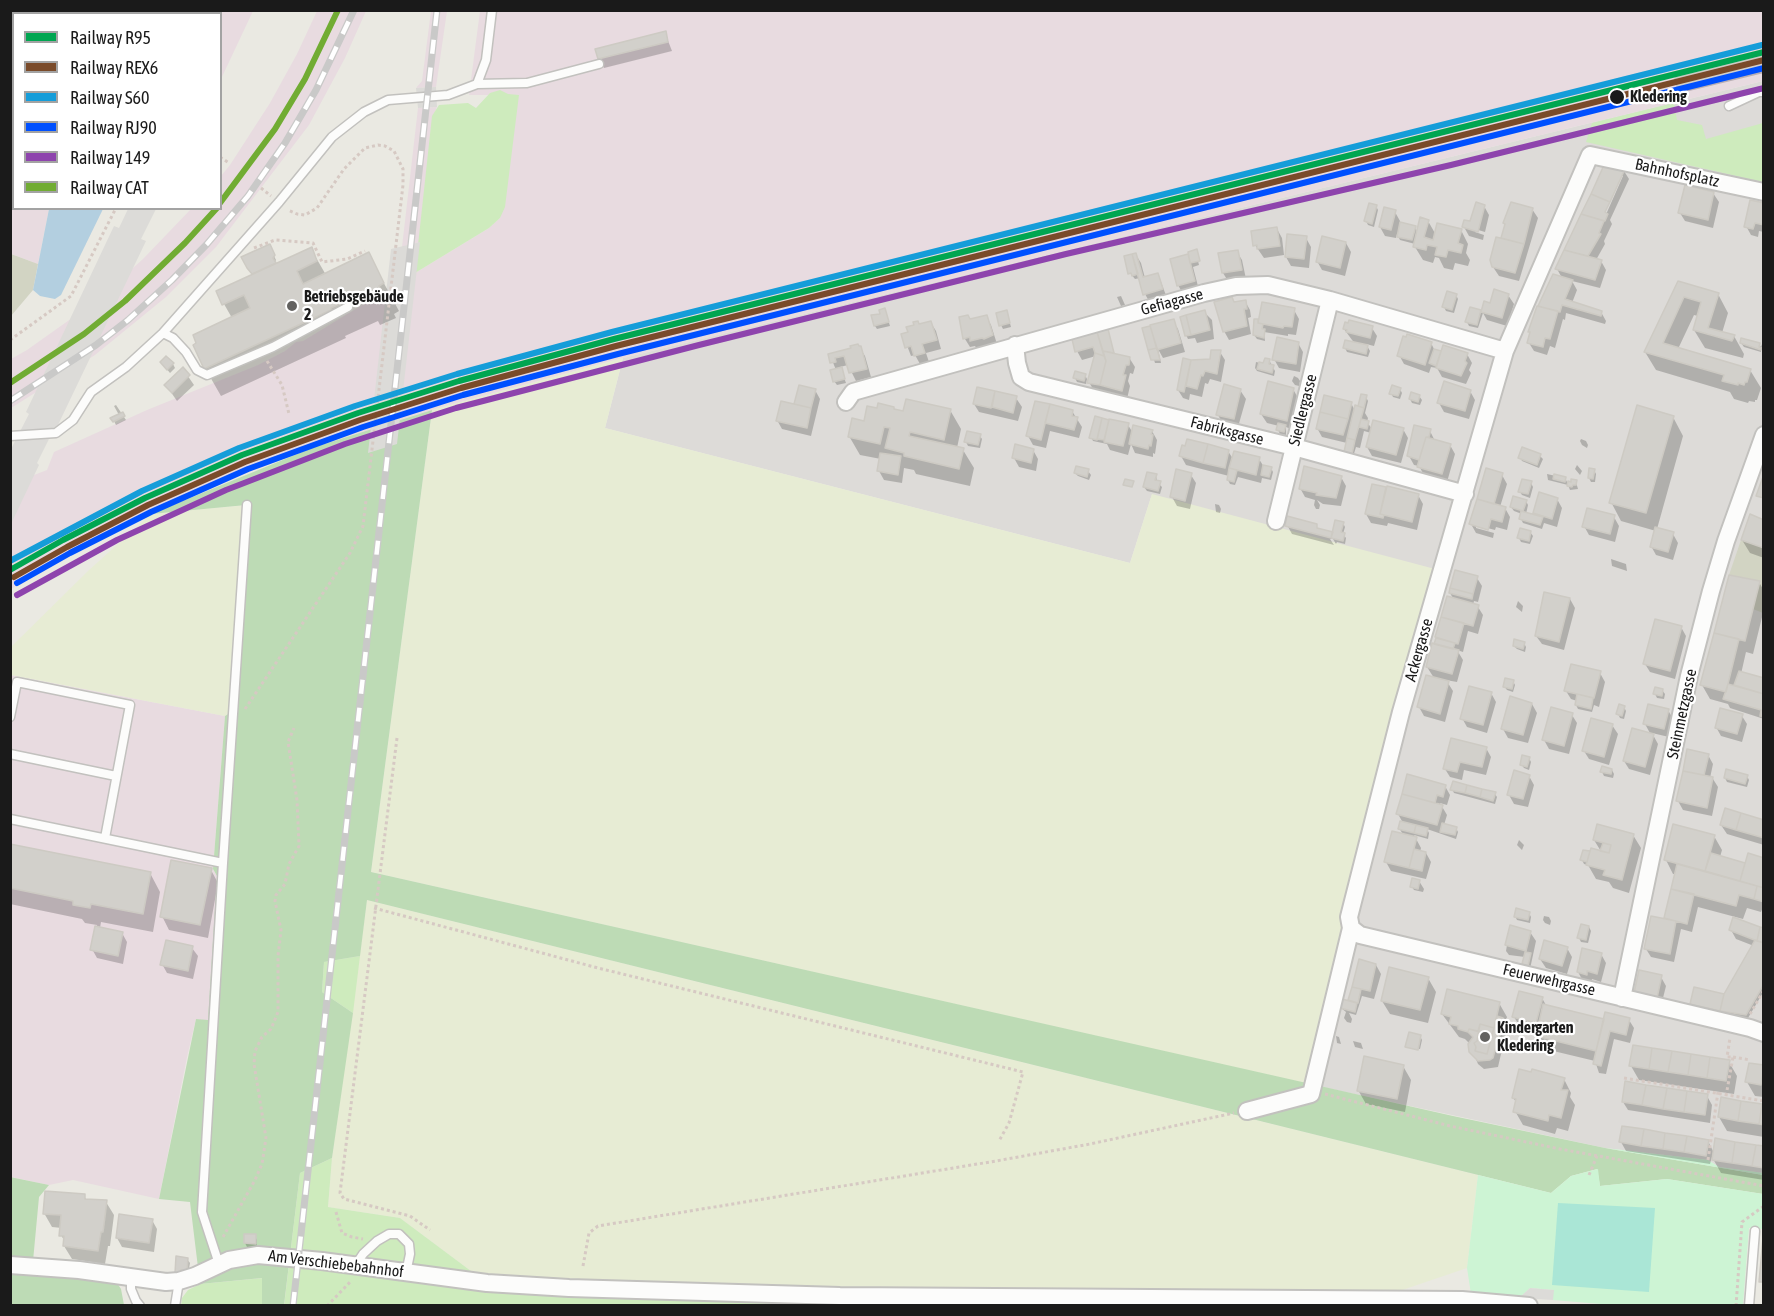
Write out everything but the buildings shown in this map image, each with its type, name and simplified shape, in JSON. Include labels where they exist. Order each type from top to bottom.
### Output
[{"type":"street","name":"Bahnhofsplatz","points":[[1590,155],[1764,192]]},
{"type":"street","name":"Ackergasse","points":[[1312,1091],[1351,927],[1348,917],[1401,712],[1505,351],[1590,155]]},
{"type":"street","name":"Gefiagasse","points":[[846,402],[853,392],[1015,345],[1236,286],[1268,285],[1330,300],[1505,351]]},
{"type":"street","name":"Siedlergasse","points":[[1276,521],[1330,300]]},
{"type":"street","name":"Fabriksgasse","points":[[1015,345],[1021,377],[1029,382],[1293,447],[1465,494]]},
{"type":"street","name":"Steinmetzgasse","points":[[1622,998],[1689,676],[1726,541],[1764,435]]},
{"type":"street","name":"Feuerwehrgasse","points":[[1351,927],[1360,935],[1754,1029]]},
{"type":"street","points":[[1247,1111],[1311,1094],[1312,1091]]},
{"type":"street","name":"Am Verschiebebahnhof","points":[[10,1265],[79,1270],[166,1282],[195,1276],[217,1258],[258,1255],[487,1283],[569,1288],[778,1295],[1461,1300],[1529,1305]]},
{"type":"lane","points":[[477,84],[486,60],[492,10]]},
{"type":"lane","points":[[10,436],[56,433],[73,420],[91,392],[126,368],[163,333],[279,202],[332,137],[364,112],[388,100],[448,95],[477,84],[527,83],[599,64]]},
{"type":"lane","points":[[1729,106],[1759,92],[1764,92]]},
{"type":"lane","points":[[163,333],[173,338],[186,352],[197,370],[207,375],[261,352],[348,307]]},
{"type":"lane","points":[[217,1258],[202,1212],[247,505]]},
{"type":"lane","points":[[10,717],[17,682],[130,705],[105,838]]},
{"type":"lane","points":[[10,754],[116,776]]},
{"type":"lane","points":[[10,819],[223,862]]},
{"type":"lane","points":[[1749,1305],[1755,1231]]},
{"type":"lane","points":[[360,1267],[363,1254],[377,1241],[389,1234],[399,1234],[409,1244],[410,1254],[406,1273]]},
{"type":"lane","points":[[131,1277],[131,1290],[140,1305]]},
{"type":"lane","points":[[175,1305],[179,1281]]},
{"type":"path","points":[[232,729],[350,554],[363,526],[403,169],[394,151],[385,146],[365,148],[344,169],[317,208],[305,215],[297,214],[279,202]]},
{"type":"path","points":[[222,158],[229,163]]},
{"type":"path","points":[[261,188],[267,193]]},
{"type":"path","points":[[10,340],[71,296],[115,210]]},
{"type":"path","points":[[246,237],[254,249],[275,240],[313,243],[322,262],[347,259],[365,251]]},
{"type":"path","points":[[261,352],[282,385],[289,414]]},
{"type":"path","points":[[217,1258],[262,1164],[266,1138],[254,1064],[255,1051],[262,1037],[272,1029],[278,1012],[278,956],[281,930],[275,902],[276,895],[285,884],[289,864],[299,846],[297,800],[288,742],[294,728]]},
{"type":"path","points":[[397,738],[340,1193],[344,1199],[410,1216],[430,1230]]},
{"type":"path","points":[[374,908],[598,968],[1023,1072],[1009,1123],[999,1141]]},
{"type":"path","points":[[1750,1060],[1727,1058],[1731,1037],[1754,1029],[1750,1014],[1764,990]]},
{"type":"path","points":[[1726,1096],[1733,1058]]},
{"type":"path","points":[[1624,1078],[1764,1101]]},
{"type":"path","points":[[1312,1091],[1450,1126],[1597,1156],[1764,1186]]},
{"type":"path","points":[[1708,1160],[1718,1092]]},
{"type":"path","points":[[583,1266],[589,1233],[598,1226],[996,1161],[1247,1111]]},
{"type":"path","points":[[1589,1175],[1597,1156]]},
{"type":"path","points":[[336,1212],[342,1233],[377,1241]]},
{"type":"path","points":[[327,1305],[360,1267]]},
{"type":"shaded area","points":[[11,11],[172,11],[12,12],[11,91]]},
{"type":"shaded area","points":[[253,11],[222,77],[222,12]]},
{"type":"shaded area","points":[[317,11],[366,11],[345,58],[309,125],[216,247],[166,297],[95,355],[11,408],[11,359],[96,301],[143,259],[190,210],[222,210],[222,175],[270,103]]},
{"type":"shaded area","points":[[431,11],[447,11],[436,87],[416,88],[422,81]]},
{"type":"shaded area","points":[[480,11],[1763,11],[1763,81],[623,358],[432,410],[312,448],[236,477],[116,531],[11,589],[11,484],[47,470],[54,452],[147,410],[258,365],[285,351],[296,342],[303,341],[489,228],[500,218],[518,95],[469,95]]},
{"type":"shaded area","points":[[1763,81],[1763,1173],[1719,1167],[1708,1160],[1605,1148],[1308,1084],[1345,935],[1342,923],[1152,494],[1130,563],[605,428],[623,358]]},
{"type":"shaded area","points":[[436,87],[437,107],[418,108],[416,88]]},
{"type":"shaded area","points":[[437,107],[433,117],[420,242],[402,247],[418,108]]},
{"type":"shaded area","points":[[10,188],[12,189],[12,210],[49,210],[38,264],[11,254]]},
{"type":"shaded area","points":[[128,210],[156,210],[141,239],[146,241],[57,427],[37,463],[39,465],[11,524],[10,451],[29,414],[26,412],[114,226],[119,228]]},
{"type":"shaded area","points":[[420,242],[397,444],[368,453],[391,249]]},
{"type":"shaded area","points":[[11,254],[38,264],[33,290],[11,316]]},
{"type":"shaded area","points":[[623,358],[605,428],[1130,563],[1152,494],[1435,569],[1342,922],[1345,935],[1308,1084],[371,872],[432,410]]},
{"type":"shaded area","points":[[247,505],[233,711],[225,716],[11,675],[11,647],[88,571],[151,514]]},
{"type":"shaded area","points":[[1741,540],[1763,548],[1763,613],[1753,609],[1760,581],[1729,575]]},
{"type":"shaded area","points":[[10,675],[225,716],[213,869],[217,876],[208,1021],[196,1019],[159,1199],[73,1180],[49,1185],[11,1177]]},
{"type":"shaded area","points":[[367,900],[1478,1175],[1467,1268],[1373,1300],[487,1283],[400,1218],[328,1207],[332,1158]]},
{"type":"shaded area","points":[[1530,1288],[1554,1290],[1553,1300],[1519,1298]]},
{"type":"green space","points":[[500,90],[508,94],[519,95],[505,207],[500,218],[489,228],[415,273],[432,116],[439,105],[468,103],[476,108],[490,93]]},
{"type":"green space","points":[[1674,103],[1677,120],[1702,125],[1706,139],[1763,123],[1763,182],[1586,142],[1592,123]]},
{"type":"green space","points":[[432,410],[371,872],[1453,1116],[1605,1148],[1763,1175],[1763,1194],[1667,1179],[1600,1186],[1597,1169],[1571,1176],[1551,1193],[367,900],[360,956],[324,962],[322,992],[353,1013],[332,1158],[300,1173],[284,1305],[262,1305],[262,1278],[200,1284],[190,1202],[159,1199],[196,1019],[208,1020],[217,876],[213,869],[225,716],[233,711],[246,505],[151,514],[312,448]]},
{"type":"green space","points":[[360,956],[353,1013],[322,992],[324,962]]},
{"type":"green space","points":[[1605,1148],[1708,1160],[1719,1167],[1763,1173],[1763,1175]]},
{"type":"green space","points":[[332,1158],[328,1207],[400,1218],[487,1283],[1446,1306],[284,1306],[300,1173]]},
{"type":"green space","points":[[1598,1169],[1600,1186],[1667,1179],[1763,1194],[1763,1229],[1749,1228],[1743,1305],[1613,1305],[1553,1300],[1553,1290],[1530,1288],[1519,1298],[1471,1294],[1467,1268],[1478,1175],[1551,1193],[1571,1176]]},
{"type":"green space","points":[[10,1177],[49,1185],[39,1197],[33,1261],[115,1280],[121,1289],[124,1305],[11,1305]]},
{"type":"green space","points":[[1558,1203],[1655,1208],[1649,1292],[1552,1285]]},
{"type":"green space","points":[[263,1278],[262,1305],[181,1306],[182,1298],[188,1290],[200,1284]]},
{"type":"water","points":[[49,210],[103,210],[61,295],[55,299],[40,296],[33,290]]},
{"type":"railway","points":[[10,401],[96,345],[128,320],[207,244],[248,196],[285,143],[316,90],[354,10]]},
{"type":"railway","points":[[293,1306],[437,10]]},
{"type":"rail line","name":"CAT","points":[[222,200],[275,129],[305,79],[338,10]]},
{"type":"rail line","name":"S60","points":[[10,561],[142,491],[239,448],[355,406],[457,374],[612,332],[1762,45]]},
{"type":"rail line","name":"R95","points":[[10,570],[145,498],[242,455],[358,413],[459,381],[614,339],[1764,52]]},
{"type":"rail line","name":"REX6","points":[[14,577],[148,505],[245,462],[360,420],[461,388],[616,346],[1764,60]]},
{"type":"rail line","name":"RJ90","points":[[17,583],[151,512],[248,469],[363,427],[463,395],[618,354],[1764,68]]},
{"type":"rail line","name":"149","points":[[17,595],[117,540],[226,490],[345,444],[456,408],[1066,254],[1451,165],[1764,88]]},
{"type":"rail line","name":"CAT","points":[[10,383],[84,334],[125,301],[215,210]]},
{"type":"place","name":"Kledering","points":[[1617,97]]},
{"type":"place","name":"Betriebsgebäude 2","points":[[292,306]]},
{"type":"place","name":"Kindergarten Kledering","points":[[1485,1037]]}]
